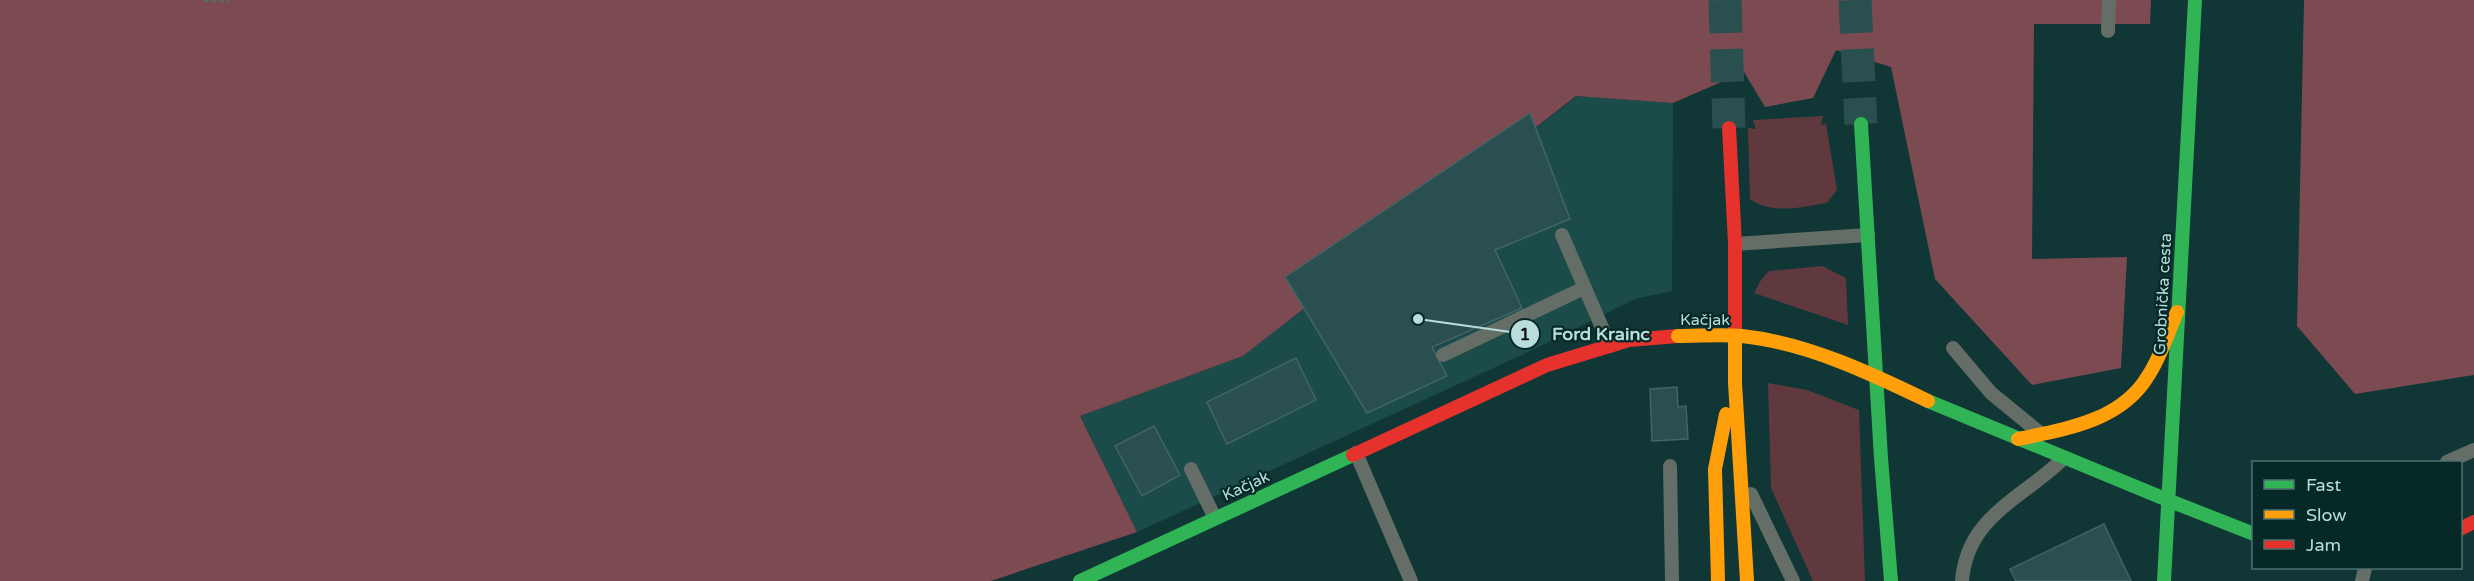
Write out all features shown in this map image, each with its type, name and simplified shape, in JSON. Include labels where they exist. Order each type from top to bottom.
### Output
[{"type":"main road","name":"Grobnička cesta","points":[[2164,581],[2195,0]]},
{"type":"main road","points":[[1862,123],[1881,458],[1891,581]]},
{"type":"main road","points":[[1729,128],[1735,244],[1735,383],[1747,581]]},
{"type":"main road","points":[[2018,439],[2080,425],[2112,411],[2135,394],[2152,369],[2177,312]]},
{"type":"main road","name":"Kačjak","points":[[1080,581],[1547,365],[1629,340],[1678,336],[1750,337],[1788,346],[1846,365],[2170,501]]},
{"type":"main road","points":[[1718,581],[1715,469],[1718,443],[1735,383]]},
{"type":"main road","points":[[2170,501],[2252,534]]},
{"type":"lane","points":[[2108,31],[2109,0]]},
{"type":"lane","points":[[1562,235],[1610,346]]},
{"type":"lane","points":[[1735,244],[1868,235]]},
{"type":"lane","points":[[1443,355],[1584,288]]},
{"type":"lane","points":[[1953,348],[1991,393],[2041,434]]},
{"type":"lane","points":[[2449,461],[2474,450]]},
{"type":"lane","points":[[1356,453],[1410,581]]},
{"type":"lane","points":[[1962,581],[1963,561],[1972,540],[1984,525],[2064,458]]},
{"type":"lane","points":[[1670,466],[1672,581]]},
{"type":"lane","points":[[1191,470],[1215,518]]},
{"type":"lane","points":[[1740,470],[1793,581]]},
{"type":"path","points":[[204,0],[229,0]]},
{"type":"shaded area","points":[[0,0],[2151,0],[2150,24],[2034,24],[2032,259],[2127,257],[2121,368],[2032,385],[1935,279],[1891,67],[1836,50],[1813,98],[1765,107],[1744,72],[1673,103],[1576,96],[1243,356],[1080,416],[1137,532],[991,581],[0,581]]},
{"type":"shaded area","points":[[2304,0],[2474,0],[2474,375],[2355,394],[2297,326]]},
{"type":"shaded area","points":[[1577,96],[1673,103],[1672,291],[1635,299],[1524,354],[1137,532],[1080,416],[1243,356]]},
{"type":"shaded area","points":[[1823,116],[1821,125],[1826,124],[1837,190],[1827,203],[1797,208],[1778,208],[1768,207],[1750,199],[1748,128],[1756,129],[1753,120]]},
{"type":"shaded area","points":[[1822,266],[1846,278],[1848,325],[1754,293],[1769,271]]},
{"type":"shaded area","points":[[1768,383],[1807,390],[1859,410],[1865,581],[1813,581],[1771,488]]},
{"type":"building","points":[[1530,113],[1570,219],[1495,250],[1522,308],[1432,347],[1447,376],[1367,413],[1285,277]]},
{"type":"building","points":[[1296,358],[1316,400],[1227,444],[1207,402]]},
{"type":"building","points":[[1677,387],[1678,407],[1686,406],[1688,439],[1652,441],[1650,389]]},
{"type":"building","points":[[1154,426],[1180,475],[1142,496],[1115,446]]},
{"type":"building","points":[[2104,524],[2131,581],[2016,581],[2010,569]]},
{"type":"tunnel","points":[[1725,0],[1729,128]]},
{"type":"tunnel","points":[[1855,0],[1861,124]]},
{"type":"traffic: fast","points":[[2164,581],[2195,0]]},
{"type":"traffic: fast","points":[[1861,124],[1881,458],[1891,581]]},
{"type":"traffic: fast","points":[[1928,401],[2170,501]]},
{"type":"traffic: fast","points":[[1080,581],[1353,455]]},
{"type":"traffic: fast","points":[[2170,501],[2252,533]]},
{"type":"traffic: slow","points":[[2018,439],[2091,421],[2123,403],[2137,391],[2153,368],[2177,312]]},
{"type":"traffic: slow","points":[[1735,329],[1735,383],[1747,581]]},
{"type":"traffic: slow","points":[[1678,336],[1742,336],[1790,345],[1861,370],[1928,401]]},
{"type":"traffic: slow","points":[[1718,581],[1715,469],[1726,414]]},
{"type":"traffic: jam","points":[[1729,128],[1735,244],[1735,329]]},
{"type":"traffic: jam","points":[[1353,455],[1547,365],[1629,340],[1678,336]]},
{"type":"traffic: jam","points":[[2462,528],[2474,522]]},
{"type":"place","name":"Ford Krainc","points":[[1418,319]]}]
